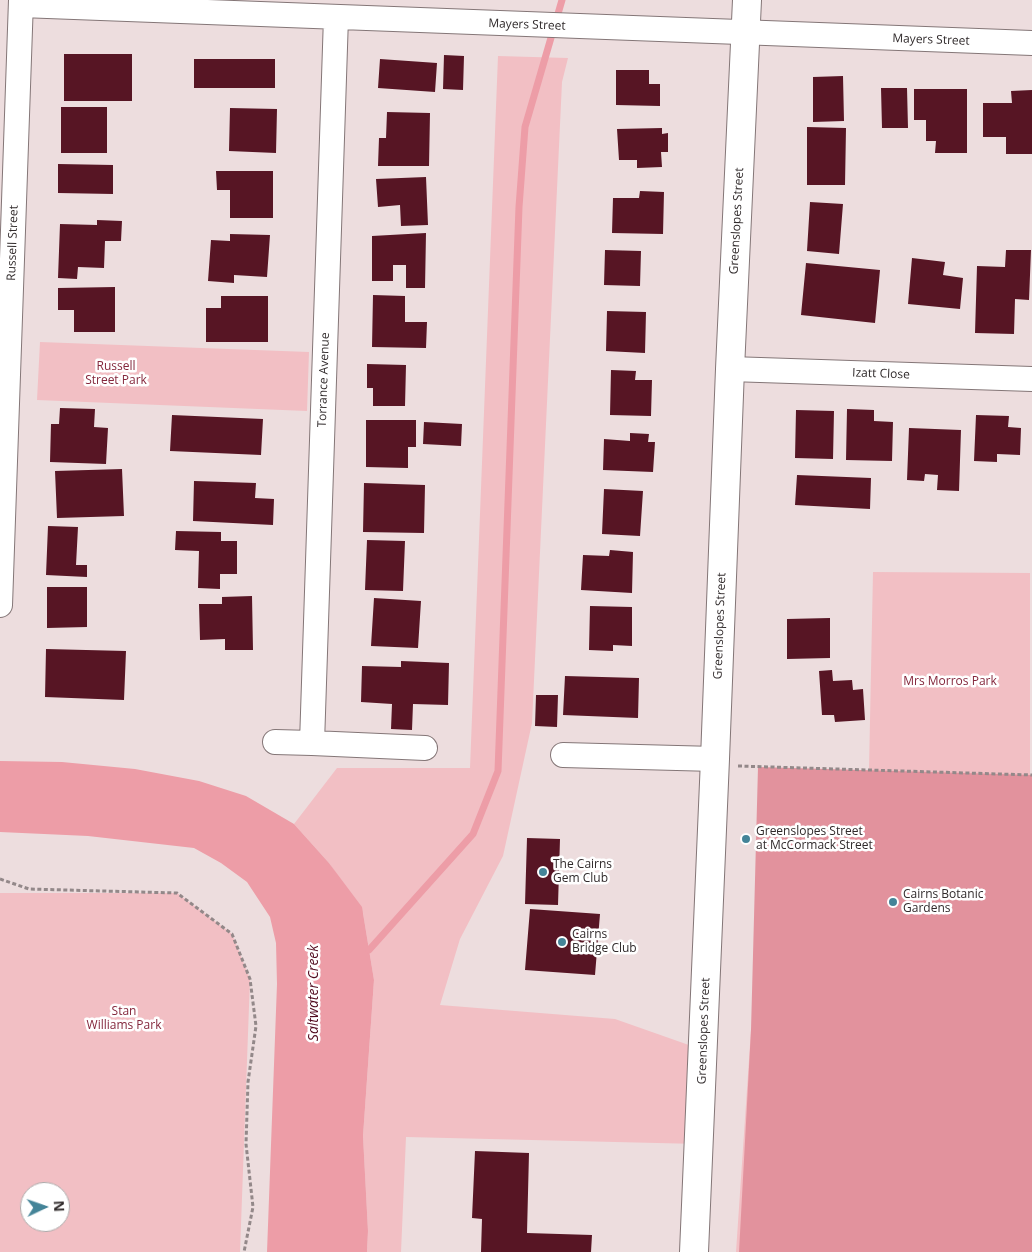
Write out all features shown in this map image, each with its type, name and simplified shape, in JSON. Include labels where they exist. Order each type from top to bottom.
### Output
[{"type":"street","name":"Greenslopes Street","points":[[694,1252],[747,0]]},
{"type":"street","name":"Mayers Street","points":[[21,3],[539,26],[1032,43]]},
{"type":"street","name":"Russell Street","points":[[0,605],[21,3]]},
{"type":"street","name":"Torrance Avenue","points":[[312,743],[336,17]]},
{"type":"street","name":"Izatt Close","points":[[730,369],[1032,379]]},
{"type":"street","points":[[275,742],[425,748]]},
{"type":"street","points":[[563,755],[715,762]]},
{"type":"path","points":[[715,762],[1032,775]]},
{"type":"path","points":[[0,879],[30,889],[177,893],[232,934],[250,979],[256,1026],[248,1082],[246,1144],[253,1207],[244,1252]]},
{"type":"green space","points":[[498,56],[568,58],[562,82],[532,723],[503,856],[460,939],[440,1005],[615,1019],[703,1050],[699,1144],[406,1137],[401,1252],[367,1252],[368,1231],[363,1136],[374,980],[363,913],[329,863],[294,824],[337,768],[470,768]]},
{"type":"green space","name":"Russell Street Park","points":[[40,342],[309,352],[307,411],[37,400]]},
{"type":"green space","name":"Cairns Botanic Gardens","points":[[873,572],[1030,573],[1030,775],[1024,775],[1032,776],[1032,1252],[736,1252],[751,1030],[869,770]]},
{"type":"green space","name":"Stan Williams Park","points":[[0,893],[177,893],[232,934],[250,979],[240,1252],[0,1252]]},
{"type":"shaded area","name":"Cairns Botanic Gardens","points":[[758,767],[1032,775],[1032,1252],[739,1252],[751,1030]]},
{"type":"water","name":"Saltwater Creek","points":[[0,761],[62,762],[135,769],[199,781],[246,796],[294,824],[329,863],[362,907],[374,980],[363,1136],[368,1231],[367,1252],[267,1252],[277,984],[276,943],[270,917],[247,882],[221,863],[194,848],[88,836],[0,832]]},
{"type":"building","points":[[64,54],[132,54],[132,101],[64,101]]},
{"type":"building","points":[[444,55],[464,56],[463,90],[443,89]]},
{"type":"building","points":[[194,59],[275,59],[275,88],[194,88]]},
{"type":"building","points":[[380,59],[437,63],[435,92],[378,88]]},
{"type":"building","points":[[616,70],[649,70],[649,84],[660,84],[660,106],[616,105]]},
{"type":"building","points":[[843,76],[844,121],[813,122],[813,77]]},
{"type":"building","points":[[881,88],[907,88],[908,128],[882,128]]},
{"type":"building","points":[[914,89],[967,89],[967,153],[935,153],[936,141],[926,141],[926,120],[914,120]]},
{"type":"building","points":[[1032,90],[1032,154],[1006,154],[1006,137],[983,137],[983,103],[1012,103],[1011,91]]},
{"type":"building","points":[[61,107],[107,107],[107,153],[61,153]]},
{"type":"building","points":[[230,108],[277,109],[276,153],[229,151]]},
{"type":"building","points":[[387,112],[430,113],[429,166],[378,166],[379,138],[386,138]]},
{"type":"building","points":[[807,127],[846,128],[845,185],[807,185]]},
{"type":"building","points":[[662,128],[662,134],[668,133],[668,152],[661,152],[662,167],[637,168],[637,160],[619,160],[617,129]]},
{"type":"building","points":[[58,164],[113,165],[113,194],[58,193]]},
{"type":"building","points":[[216,171],[273,171],[273,218],[230,218],[230,190],[217,190]]},
{"type":"building","points":[[426,177],[428,225],[401,226],[400,205],[378,207],[376,179]]},
{"type":"building","points":[[640,191],[664,192],[663,234],[612,233],[613,198],[639,198]]},
{"type":"building","points":[[810,202],[843,204],[839,254],[807,251]]},
{"type":"building","points":[[97,220],[122,221],[121,241],[105,241],[104,268],[78,267],[77,279],[58,278],[60,224],[97,225]]},
{"type":"building","points":[[426,233],[425,288],[406,288],[406,265],[393,265],[393,281],[372,281],[372,236]]},
{"type":"building","points":[[230,234],[270,235],[267,277],[234,275],[234,283],[208,281],[211,240],[230,241]]},
{"type":"building","points":[[605,250],[641,251],[640,286],[604,285]]},
{"type":"building","points":[[1006,250],[1031,250],[1029,300],[1015,299],[1014,334],[975,333],[977,266],[1005,267]]},
{"type":"building","points":[[912,258],[945,262],[943,275],[963,278],[960,309],[908,304]]},
{"type":"building","points":[[806,263],[880,270],[875,323],[801,315]]},
{"type":"building","points":[[115,287],[115,332],[74,332],[74,310],[58,310],[58,288]]},
{"type":"building","points":[[373,295],[405,296],[405,322],[427,322],[426,348],[372,347]]},
{"type":"building","points":[[221,296],[268,296],[268,342],[206,342],[206,308],[221,308]]},
{"type":"building","points":[[607,311],[646,312],[645,353],[606,351]]},
{"type":"building","points":[[367,364],[406,365],[405,406],[373,406],[373,388],[367,388]]},
{"type":"building","points":[[611,370],[636,371],[635,380],[652,380],[651,416],[610,415]]},
{"type":"building","points":[[60,408],[95,409],[94,427],[108,428],[106,464],[50,462],[51,424],[59,424]]},
{"type":"building","points":[[847,409],[874,410],[874,421],[893,422],[892,461],[846,460]]},
{"type":"building","points":[[796,410],[834,411],[833,459],[795,458]]},
{"type":"building","points":[[172,415],[263,419],[261,455],[170,451]]},
{"type":"building","points":[[976,415],[1009,416],[1008,427],[1021,428],[1020,455],[997,454],[997,462],[974,461]]},
{"type":"building","points":[[366,420],[416,420],[416,447],[408,447],[408,468],[366,467]]},
{"type":"building","points":[[424,422],[462,424],[461,446],[423,444]]},
{"type":"building","points":[[909,428],[961,430],[959,491],[937,490],[938,475],[925,474],[924,481],[907,480]]},
{"type":"building","points":[[630,433],[649,434],[648,442],[655,442],[653,472],[603,470],[604,439],[630,441]]},
{"type":"building","points":[[122,469],[124,516],[57,518],[55,471]]},
{"type":"building","points":[[797,475],[871,478],[870,509],[795,505]]},
{"type":"building","points":[[194,481],[256,483],[255,498],[274,499],[273,525],[193,521]]},
{"type":"building","points":[[364,483],[425,485],[424,533],[363,532]]},
{"type":"building","points":[[604,489],[643,491],[640,536],[602,534]]},
{"type":"building","points":[[48,526],[78,527],[76,565],[87,565],[87,577],[46,575]]},
{"type":"building","points":[[176,531],[221,532],[221,541],[237,541],[237,574],[220,574],[220,589],[198,588],[199,551],[175,550]]},
{"type":"building","points":[[367,540],[405,541],[403,591],[365,590]]},
{"type":"building","points":[[610,550],[633,552],[632,593],[581,590],[583,555],[609,556]]},
{"type":"building","points":[[47,587],[87,587],[87,627],[47,628]]},
{"type":"building","points":[[252,596],[253,650],[225,650],[225,639],[200,640],[199,604],[222,604],[222,597]]},
{"type":"building","points":[[374,598],[421,601],[418,648],[371,646]]},
{"type":"building","points":[[590,606],[632,607],[632,646],[613,645],[613,651],[589,650]]},
{"type":"building","points":[[830,618],[830,658],[787,659],[787,619]]},
{"type":"building","points":[[46,649],[126,651],[124,700],[45,697]]},
{"type":"building","points":[[401,661],[449,663],[448,705],[413,704],[412,730],[391,729],[392,704],[361,702],[362,666],[401,667]]},
{"type":"building","points":[[832,670],[833,681],[852,680],[853,690],[863,689],[865,720],[835,722],[834,715],[822,715],[819,671]]},
{"type":"building","points":[[565,676],[639,678],[638,718],[563,715]]},
{"type":"building","points":[[536,695],[558,695],[557,727],[535,726]]},
{"type":"building","name":"The Cairns Gem Club","points":[[527,838],[560,839],[558,905],[525,904]]},
{"type":"building","name":"Cairns Bridge Club","points":[[530,909],[600,914],[595,975],[525,970]]},
{"type":"building","points":[[475,1151],[529,1153],[527,1233],[592,1235],[591,1252],[481,1252],[482,1219],[472,1218]]},
{"type":"waterway","points":[[369,950],[473,834],[498,771],[519,207],[525,127],[562,0]]},
{"type":"place","name":"Greenslopes Street at McCormack Street","points":[[746,839]]},
{"type":"place","name":"The Cairns Gem Club","points":[[543,872]]},
{"type":"place","name":"Cairns Botanic Gardens","points":[[893,902]]},
{"type":"place","name":"Cairns Bridge Club","points":[[562,942]]},
{"type":"park label","name":"Mrs Morros Park","points":[[950,682]]}]
